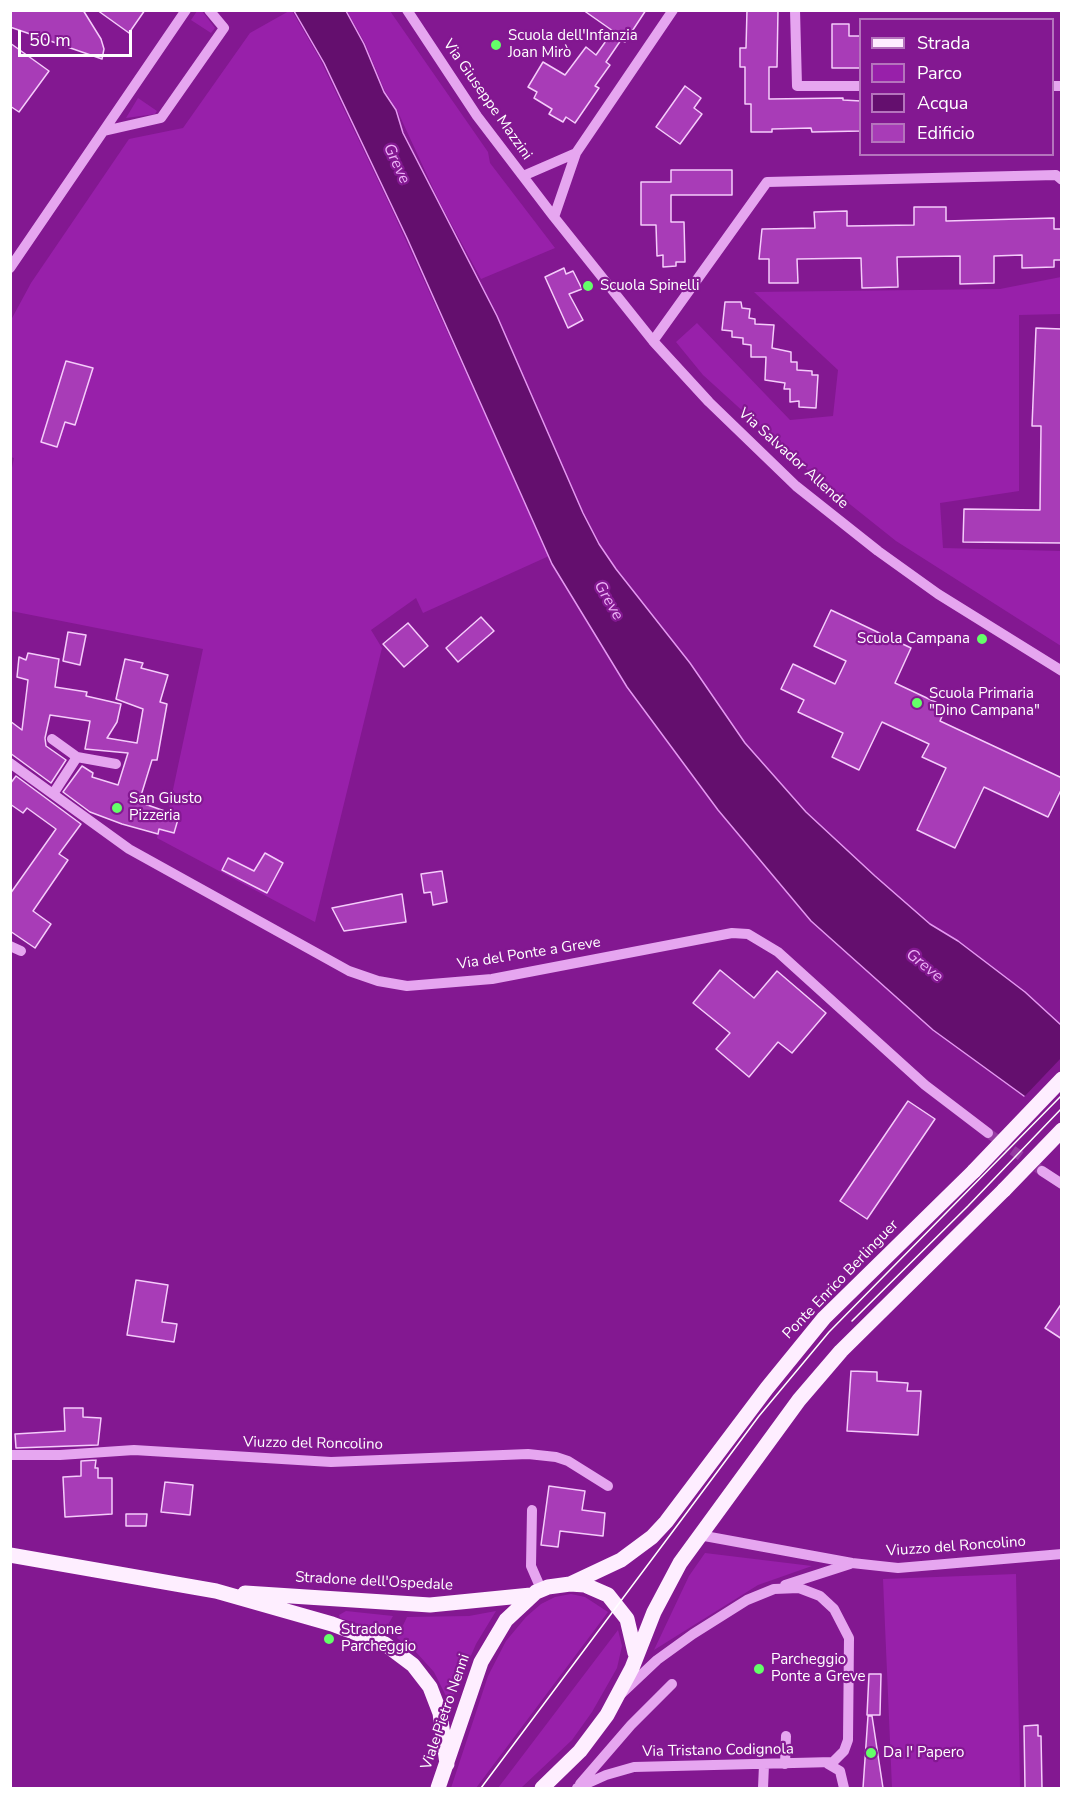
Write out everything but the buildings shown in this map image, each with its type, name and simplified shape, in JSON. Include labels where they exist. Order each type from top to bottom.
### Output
[{"type":"main road","name":"Ponte Enrico Berlinguer","points":[[570,1584],[631,1554],[666,1522],[766,1388],[824,1318],[974,1171],[1062,1079]]},
{"type":"main road","points":[[542,1788],[589,1739],[616,1700],[662,1594],[699,1535],[799,1400],[841,1350],[1062,1130]]},
{"type":"main road","name":"Stradone dell'Ospedale","points":[[10,1555],[216,1591],[430,1605],[536,1592]]},
{"type":"main road","points":[[536,1592],[570,1584],[600,1591],[618,1605],[632,1634],[635,1659]]},
{"type":"main road","name":"Stradone dell'Ospedale","points":[[216,1591],[365,1635],[385,1644],[407,1659],[425,1679],[434,1694],[441,1720],[447,1764]]},
{"type":"main road","name":"Viale Pietro Nenni","points":[[438,1788],[481,1662],[506,1620],[536,1592]]},
{"type":"street","points":[[10,268],[186,10]]},
{"type":"street","points":[[104,130],[161,118],[224,28],[209,10]]},
{"type":"street","name":"Via Giuseppe Mazzini","points":[[407,10],[477,116],[523,176]]},
{"type":"street","points":[[554,217],[576,153],[673,10]]},
{"type":"street","points":[[795,10],[797,86],[859,86]]},
{"type":"street","points":[[523,176],[576,153]]},
{"type":"street","points":[[653,341],[767,182],[1056,175],[1062,180]]},
{"type":"street","name":"Via Salvador Allende","points":[[523,176],[653,341],[716,410],[796,486],[938,594],[1061,671]]},
{"type":"street","points":[[52,739],[77,757],[116,764]]},
{"type":"street","points":[[52,794],[77,757]]},
{"type":"street","name":"Via del Ponte a Greve","points":[[10,764],[129,849],[349,971],[378,981],[406,986],[492,979],[732,933],[748,934],[778,952],[925,1085],[988,1133]]},
{"type":"street","points":[[1042,1171],[1062,1184]]},
{"type":"street","name":"Viuzzo del Roncolino","points":[[10,1455],[60,1455],[134,1450],[331,1462],[528,1454],[556,1457],[568,1461],[608,1486]]},
{"type":"street","points":[[532,1510],[531,1566],[536,1592]]},
{"type":"street","name":"Viuzzo del Roncolino","points":[[699,1535],[852,1563],[898,1568],[1062,1554]]},
{"type":"street","name":"Viuzzo del Roncolino","points":[[616,1700],[657,1660],[739,1605],[774,1589],[852,1563]]},
{"type":"street","points":[[774,1589],[800,1588],[820,1596],[838,1614],[849,1638],[848,1740],[841,1756],[828,1764],[840,1771],[844,1788]]},
{"type":"street","points":[[576,1788],[631,1725],[672,1684]]},
{"type":"street","points":[[785,1764],[786,1736]]},
{"type":"street","name":"Via Tristano Codignola","points":[[576,1788],[596,1784],[619,1770],[642,1767],[828,1764]]},
{"type":"street","points":[[763,1788],[764,1765]]},
{"type":"green space","points":[[197,11],[202,11],[215,28],[211,33],[191,20]]},
{"type":"green space","points":[[292,11],[320,59],[392,210],[549,556],[423,613],[416,598],[371,630],[382,648],[315,922],[157,838],[159,829],[174,834],[180,817],[168,813],[203,649],[11,611],[10,477],[14,458],[11,457],[11,320],[31,283],[129,139],[183,128],[250,33]]},
{"type":"green space","points":[[347,11],[390,11],[488,152],[490,163],[555,248],[481,279],[439,201],[397,110],[385,91],[365,43]]},
{"type":"green space","points":[[138,98],[157,111],[155,114],[126,118]]},
{"type":"green space","points":[[1061,277],[1061,314],[1019,315],[1019,491],[940,503],[943,548],[1061,551],[1061,646],[896,541],[812,474],[703,375],[676,342],[697,323],[790,420],[833,416],[838,370],[754,292],[1000,289]]},
{"type":"green space","points":[[705,1553],[812,1566],[758,1585],[654,1650],[689,1576]]},
{"type":"green space","points":[[1016,1574],[1020,1788],[892,1788],[883,1579]]},
{"type":"green space","points":[[571,1594],[585,1597],[608,1612],[476,1788],[451,1788],[488,1676],[506,1641],[526,1617],[541,1604],[555,1597]]},
{"type":"green space","points":[[346,1611],[393,1616],[384,1632],[340,1618],[339,1615]]},
{"type":"green space","points":[[496,1611],[476,1644],[450,1704],[434,1672],[415,1651],[397,1638],[407,1617],[469,1616]]},
{"type":"green space","points":[[618,1630],[622,1646],[617,1668],[592,1712],[572,1740],[521,1788],[498,1788]]},
{"type":"water","name":"Greve","points":[[294,11],[346,11],[364,44],[384,92],[396,110],[403,133],[497,316],[583,513],[599,544],[690,663],[745,743],[806,812],[875,876],[930,924],[958,941],[1025,992],[1061,1025],[1061,1123],[933,1030],[811,921],[718,810],[627,687],[552,564],[407,238],[324,63]]},
{"type":"pier","points":[[1062,1057],[1062,1126],[1023,1098]]},
{"type":"tunnel","points":[[988,1133],[1042,1171]]},
{"type":"tram line","points":[[481,1788],[759,1416],[829,1332],[1062,1095]]},
{"type":"tram line","points":[[852,1321],[968,1206],[1062,1108]]},
{"type":"place","name":"Scuola dell'Infanzia Joan Mirò","points":[[496,45]]},
{"type":"place","name":"Scuola Spinelli","points":[[588,286]]},
{"type":"place","name":"Scuola Campana","points":[[982,639]]},
{"type":"place","name":"Scuola Primaria \"Dino Campana\"","points":[[917,703]]},
{"type":"place","name":"San Giusto Pizzeria","points":[[117,808]]},
{"type":"place","name":"Stradone Parcheggio","points":[[329,1639]]},
{"type":"place","name":"Parcheggio Ponte a Greve","points":[[759,1669]]},
{"type":"place","name":"Da I' Papero","points":[[871,1753]]}]
